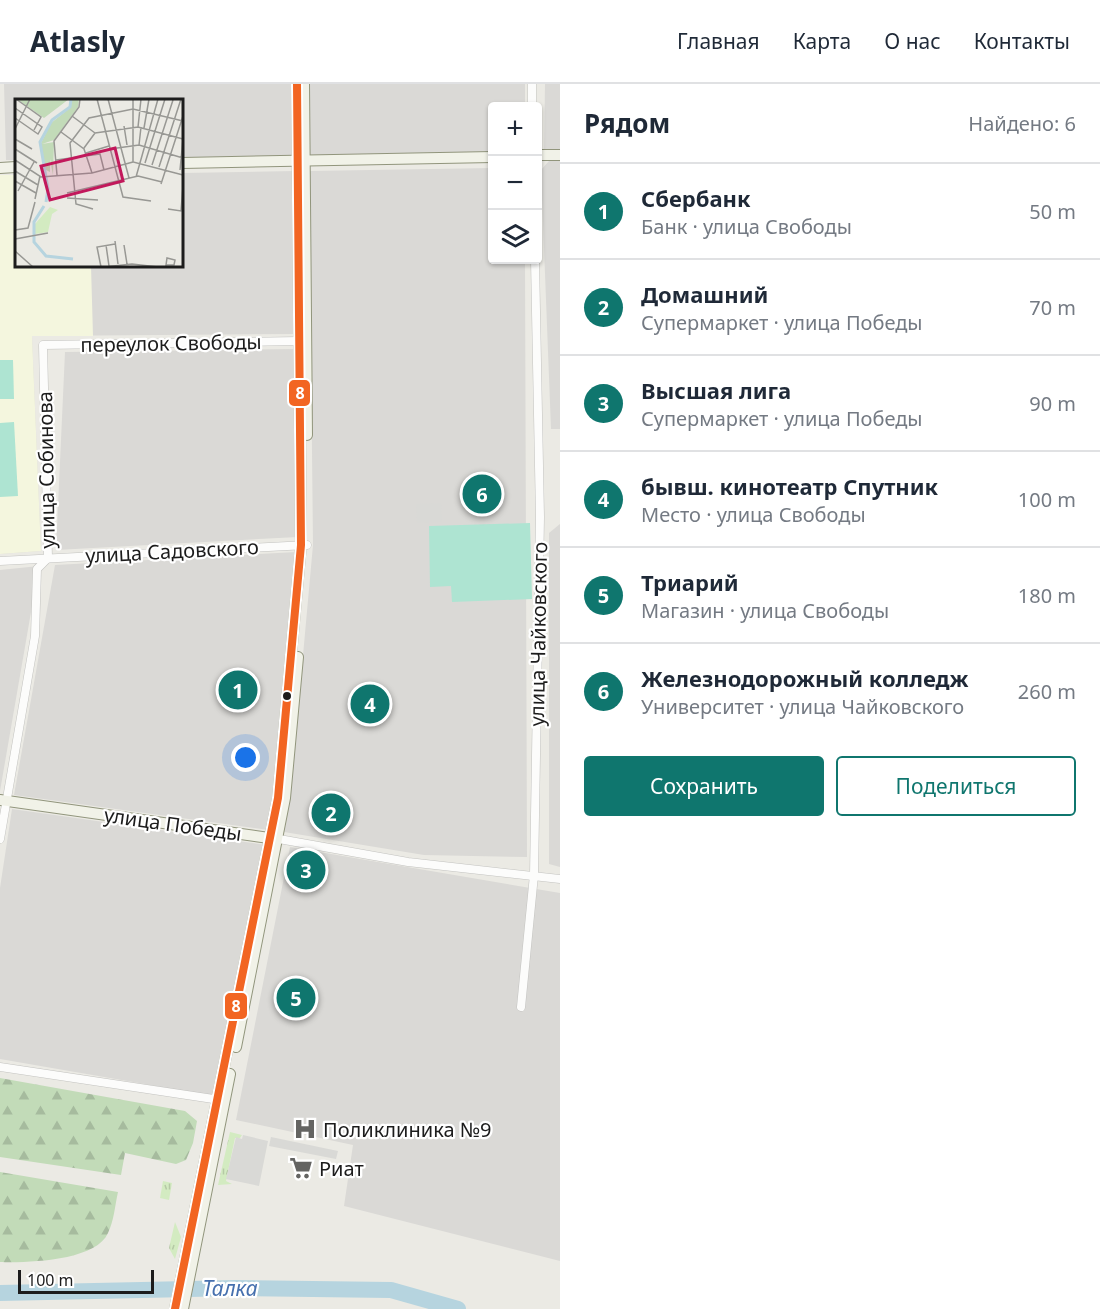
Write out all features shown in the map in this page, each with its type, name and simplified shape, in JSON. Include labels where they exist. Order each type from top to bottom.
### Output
[{"type":"main road","points":[[179,1308],[285,798],[304,545],[301,160],[297,84]]},
{"type":"main road","points":[[304,84],[299,341],[304,545]]},
{"type":"main road","points":[[542,155],[560,155]]},
{"type":"main road","points":[[183,163],[488,157]]},
{"type":"main road","points":[[0,168],[15,167]]},
{"type":"main road","name":"улица Победы","points":[[3,801],[275,838]]},
{"type":"street","points":[[532,84],[532,102]]},
{"type":"street","name":"улица Чайковского","points":[[521,1007],[534,875],[540,517],[535,264]]},
{"type":"street","name":"переулок Свободы","points":[[44,345],[299,341]]},
{"type":"street","name":"улица Собинова","points":[[0,839],[3,801],[35,636],[37,569],[48,558],[44,345]]},
{"type":"street","name":"улица Садовского","points":[[0,561],[304,545]]},
{"type":"street","name":"улица Победы","points":[[275,838],[408,862],[560,879]]},
{"type":"street","points":[[0,1067],[221,1101]]},
{"type":"shaded area","points":[[4,84],[294,84],[294,156],[183,158],[183,99],[15,99],[15,160],[6,160]]},
{"type":"shaded area","points":[[309,84],[525,84],[525,102],[488,102],[488,153],[309,156]]},
{"type":"shaded area","points":[[545,84],[560,84],[560,151],[544,152]]},
{"type":"shaded area","points":[[549,161],[560,161],[560,429],[551,429],[542,169]]},
{"type":"shaded area","points":[[488,168],[488,264],[525,264],[527,857],[424,855],[284,832],[290,799],[313,545],[309,171]]},
{"type":"shaded area","points":[[295,171],[297,334],[32,336],[41,551],[0,554],[0,175],[15,175],[15,267],[183,267],[183,173]]},
{"type":"shaded area","points":[[0,175],[15,175],[15,267],[91,267],[93,336],[32,336],[41,551],[0,554]]},
{"type":"shaded area","points":[[297,349],[298,537],[56,550],[65,352]]},
{"type":"shaded area","points":[[441,503],[442,522],[417,523],[416,504]]},
{"type":"shaded area","points":[[560,524],[560,867],[549,864],[549,533]]},
{"type":"shaded area","points":[[297,552],[269,830],[14,795],[55,565]]},
{"type":"shaded area","points":[[39,566],[0,791],[0,570]]},
{"type":"shaded area","points":[[12,809],[266,845],[214,1096],[0,1059],[0,888]]},
{"type":"shaded area","points":[[290,847],[560,893],[560,1261],[344,1206],[353,1145],[236,1120]]},
{"type":"shaded area","points":[[243,1135],[268,1141],[259,1186],[226,1179],[236,1137],[242,1139]]},
{"type":"shaded area","points":[[271,1137],[338,1151],[336,1159],[269,1146]]},
{"type":"green space","points":[[0,360],[13,360],[14,399],[0,399]]},
{"type":"green space","points":[[14,422],[18,496],[0,497],[0,423]]},
{"type":"green space","points":[[530,523],[532,599],[452,602],[451,586],[430,587],[429,526]]},
{"type":"green space","points":[[0,1078],[185,1111],[197,1121],[193,1143],[186,1160],[176,1164],[125,1153],[121,1175],[0,1157]]},
{"type":"green space","points":[[230,1132],[242,1135],[240,1138],[235,1138],[226,1181],[232,1184],[218,1185]]},
{"type":"green space","points":[[0,1172],[118,1192],[108,1233],[101,1242],[76,1255],[43,1261],[0,1262]]},
{"type":"green space","points":[[163,1181],[172,1183],[169,1200],[160,1198]]},
{"type":"green space","points":[[175,1222],[181,1237],[175,1259],[169,1248]]},
{"type":"waterway","name":"Талка","points":[[0,1293],[236,1288],[391,1290],[458,1309]]},
{"type":"transit line","name":"8","points":[[175,1309],[278,798],[301,545],[297,84]]},
{"type":"place","name":"Железнодорожный колледж","points":[[482,494]]},
{"type":"place","name":"Сбербанк","points":[[238,690]]},
{"type":"place","name":"бывш. кинотеатр Спутник","points":[[370,704]]},
{"type":"place","name":"Домашний","points":[[331,813]]},
{"type":"place","name":"Высшая лига","points":[[306,870]]},
{"type":"place","name":"Триарий","points":[[296,998]]},
{"type":"place","name":"Поликлиника №9","points":[[305,1129]]},
{"type":"place","name":"Риат","points":[[301,1168]]}]
